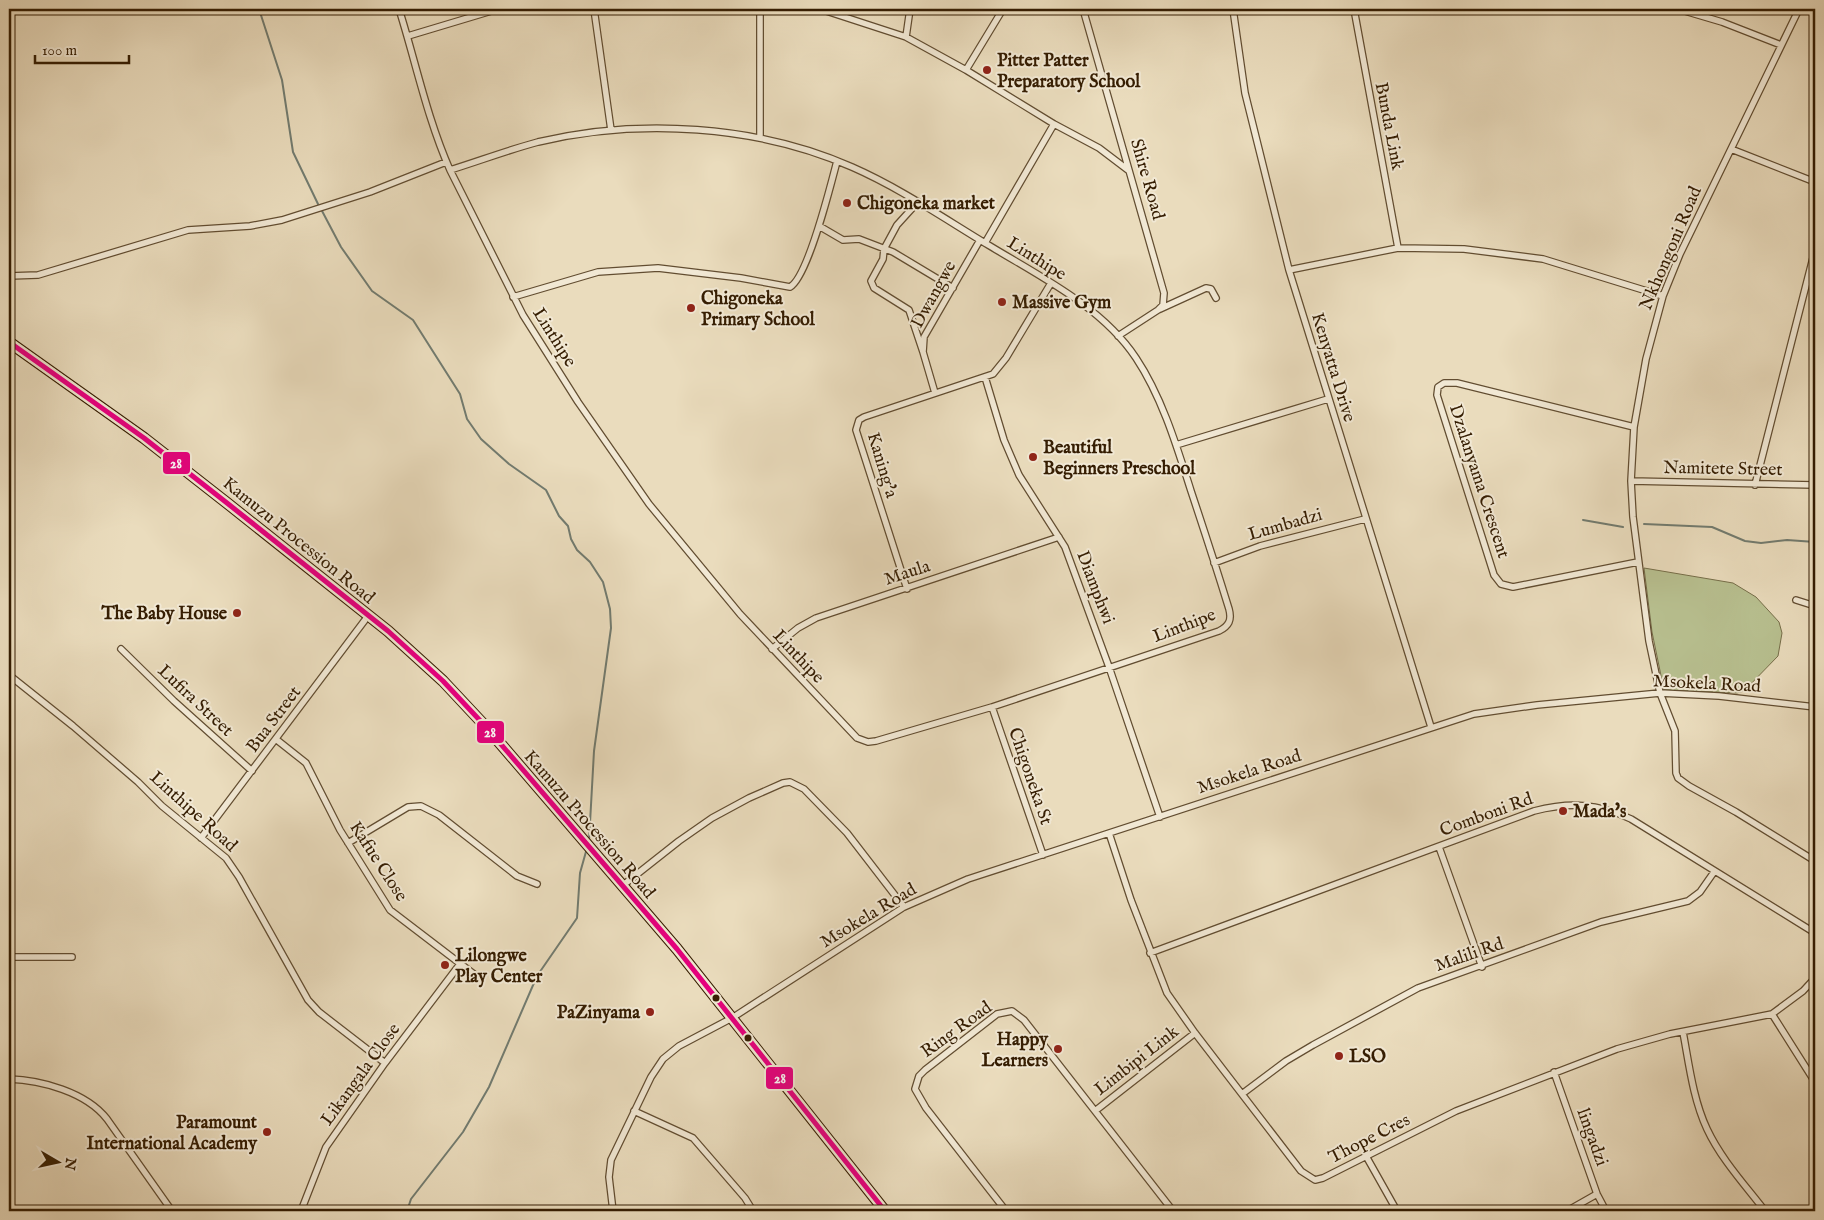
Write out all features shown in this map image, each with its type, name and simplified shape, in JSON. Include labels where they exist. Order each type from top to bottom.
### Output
[{"type":"highway","name":"Kamuzu Procession Road","points":[[9,342],[144,438],[368,616],[414,654],[462,700],[622,886],[732,1018],[885,1211]]},
{"type":"street","name":"Linthipe","points":[[399,9],[433,129],[446,162],[513,297],[578,402],[649,504],[722,592],[772,649],[862,741],[876,741],[992,707],[1225,628],[1231,615],[1176,445],[1144,372],[1129,348],[1089,311],[1051,283],[983,241],[867,174],[837,161],[760,138],[653,127],[611,130],[539,142],[450,170]]},
{"type":"street","points":[[408,36],[475,12],[498,9]]},
{"type":"street","points":[[594,9],[611,130]]},
{"type":"street","points":[[760,9],[760,138]]},
{"type":"street","points":[[820,9],[906,37],[966,70],[1054,124],[1099,148],[1129,171]]},
{"type":"street","points":[[906,37],[910,9]]},
{"type":"street","points":[[966,70],[1003,9]]},
{"type":"street","name":"Shire Road","points":[[1083,9],[1163,287],[1164,299],[1158,310]]},
{"type":"street","name":"Kenyatta Drive","points":[[1233,9],[1246,93],[1289,270],[1431,728]]},
{"type":"street","name":"Bunda Link","points":[[1354,9],[1398,248]]},
{"type":"street","points":[[1678,9],[1722,22],[1781,45]]},
{"type":"street","name":"Nkhongoni Road","points":[[1799,9],[1680,254],[1663,296],[1646,359],[1634,427],[1631,481],[1638,562],[1648,641],[1660,693],[1675,731],[1676,773],[1678,778],[1815,862]]},
{"type":"street","name":"Dwangwe","points":[[935,393],[923,352],[924,338],[1054,124]]},
{"type":"street","points":[[1731,149],[1815,182]]},
{"type":"street","points":[[513,297],[598,272],[658,268],[741,278],[790,287],[796,282],[819,226],[837,161]]},
{"type":"street","points":[[9,276],[38,275],[188,230],[250,226],[282,220],[370,192],[446,162]]},
{"type":"street","points":[[917,203],[897,225],[884,249],[883,258],[871,281],[872,285],[909,310],[923,352]]},
{"type":"street","points":[[819,226],[844,240],[858,239],[893,252],[953,288]]},
{"type":"street","points":[[1289,270],[1398,248],[1464,249],[1543,259],[1663,296]]},
{"type":"street","points":[[1755,484],[1815,250]]},
{"type":"street","points":[[985,377],[993,374],[1006,358],[1051,283]]},
{"type":"street","points":[[1118,336],[1158,310],[1206,288],[1211,289],[1216,298]]},
{"type":"street","name":"Kaning'a","points":[[906,589],[856,430],[857,424],[864,418],[985,377]]},
{"type":"street","name":"Diamphwi","points":[[985,377],[1004,440],[1018,475],[1059,537],[1084,598],[1160,816]]},
{"type":"street","name":"Dzalanyama Crescent","points":[[1634,427],[1457,383],[1444,383],[1438,386],[1437,395],[1439,403],[1494,575],[1501,584],[1513,588],[1638,562]]},
{"type":"street","points":[[1176,445],[1328,400]]},
{"type":"street","name":"Namitete Street","points":[[1631,481],[1815,485]]},
{"type":"street","name":"Lumbadzi","points":[[1214,563],[1260,546],[1365,519]]},
{"type":"street","name":"Maula","points":[[772,649],[806,622],[1059,537]]},
{"type":"street","points":[[1796,600],[1815,606]]},
{"type":"street","name":"Bua Street","points":[[201,838],[277,740],[368,616]]},
{"type":"street","name":"Lufira Street","points":[[121,649],[174,701],[252,771]]},
{"type":"street","name":"Linthipe Road","points":[[9,675],[73,726],[226,858],[233,866],[308,1000],[319,1012],[385,1063]]},
{"type":"street","name":"Msokela Road","points":[[613,1210],[609,1177],[611,1160],[634,1110],[663,1059],[679,1046],[732,1018],[904,907],[968,879],[1474,714],[1660,693],[1719,696],[1815,707]]},
{"type":"street","name":"Chigoneka St","points":[[992,707],[1043,854]]},
{"type":"street","name":"Kafue Close","points":[[277,740],[306,763],[348,843],[390,910],[479,978]]},
{"type":"street","points":[[622,886],[678,841],[712,818],[749,798],[783,783],[790,782],[804,789],[847,833],[904,907]]},
{"type":"street","name":"Comboni Rd","points":[[1150,953],[1534,811],[1565,804],[1588,805],[1631,819],[1815,933]]},
{"type":"street","points":[[348,843],[408,807],[421,806],[439,816],[517,876],[537,884]]},
{"type":"street","name":"Thope Cres","points":[[1109,833],[1150,953],[1167,993],[1194,1033],[1301,1171],[1311,1179],[1323,1178],[1456,1111],[1554,1072],[1630,1045],[1772,1014],[1804,991],[1815,978]]},
{"type":"street","points":[[1439,847],[1482,967]]},
{"type":"street","name":"Malili Rd","points":[[1242,1094],[1286,1061],[1426,985],[1482,967],[1601,922],[1688,901],[1700,892],[1714,872]]},
{"type":"street","points":[[9,957],[72,957]]},
{"type":"street","name":"Likangala Close","points":[[301,1211],[326,1147],[385,1063],[460,964]]},
{"type":"street","name":"Ring Road","points":[[1006,1211],[916,1095],[915,1089],[920,1076],[997,1014],[1012,1011],[1024,1020],[1173,1211]]},
{"type":"street","points":[[1772,1014],[1815,1082]]},
{"type":"street","points":[[1683,1032],[1696,1096],[1706,1128],[1717,1148],[1765,1211]]},
{"type":"street","name":"Limbipi Link","points":[[1095,1111],[1194,1033]]},
{"type":"street","name":"lingadzi","points":[[1554,1072],[1597,1194],[1606,1211]]},
{"type":"street","points":[[9,1079],[39,1081],[95,1107],[107,1120],[172,1211]]},
{"type":"street","points":[[634,1110],[694,1138],[745,1198],[753,1211]]},
{"type":"street","points":[[1366,1156],[1397,1211]]},
{"type":"street","points":[[1567,1211],[1597,1194]]},
{"type":"street","points":[[577,1211],[613,1210]]},
{"type":"green space","points":[[1644,568],[1733,583],[1756,597],[1779,622],[1782,633],[1778,656],[1744,691],[1737,693],[1664,690],[1652,632]]},
{"type":"waterway","points":[[259,9],[282,80],[293,152],[318,204]]},
{"type":"waterway","points":[[321,209],[341,247],[372,291],[413,320],[460,394],[467,419],[481,439],[509,464],[546,490],[559,516],[568,526],[571,539],[577,550],[590,562],[603,582],[610,609],[611,628],[594,751],[589,841]]},
{"type":"waterway","points":[[1583,520],[1623,527]]},
{"type":"waterway","points":[[1644,524],[1712,527],[1745,541],[1761,543],[1787,540],[1815,542]]},
{"type":"waterway","points":[[407,1211],[411,1199],[463,1132],[489,1087],[537,976],[577,918],[580,873],[587,848]]},
{"type":"transit line","name":"28","points":[[9,342],[144,438],[388,631],[443,681],[487,728],[677,949],[885,1211]]},
{"type":"place","name":"Pitter Patter Preparatory School","points":[[987,70]]},
{"type":"place","name":"Chigoneka market","points":[[847,203]]},
{"type":"place","name":"Massive Gym","points":[[1002,302]]},
{"type":"place","name":"Chigoneka Primary School","points":[[691,308]]},
{"type":"place","name":"Beautiful Beginners Preschool","points":[[1033,457]]},
{"type":"place","name":"The Baby House","points":[[237,613]]},
{"type":"place","name":"Mada's","points":[[1563,811]]},
{"type":"place","name":"Lilongwe Play Center","points":[[445,965]]},
{"type":"place","name":"PaZinyama","points":[[650,1012]]},
{"type":"place","name":"Happy Learners","points":[[1058,1049]]},
{"type":"place","name":"LSO","points":[[1339,1056]]},
{"type":"place","name":"Paramount International Academy","points":[[267,1132]]}]
